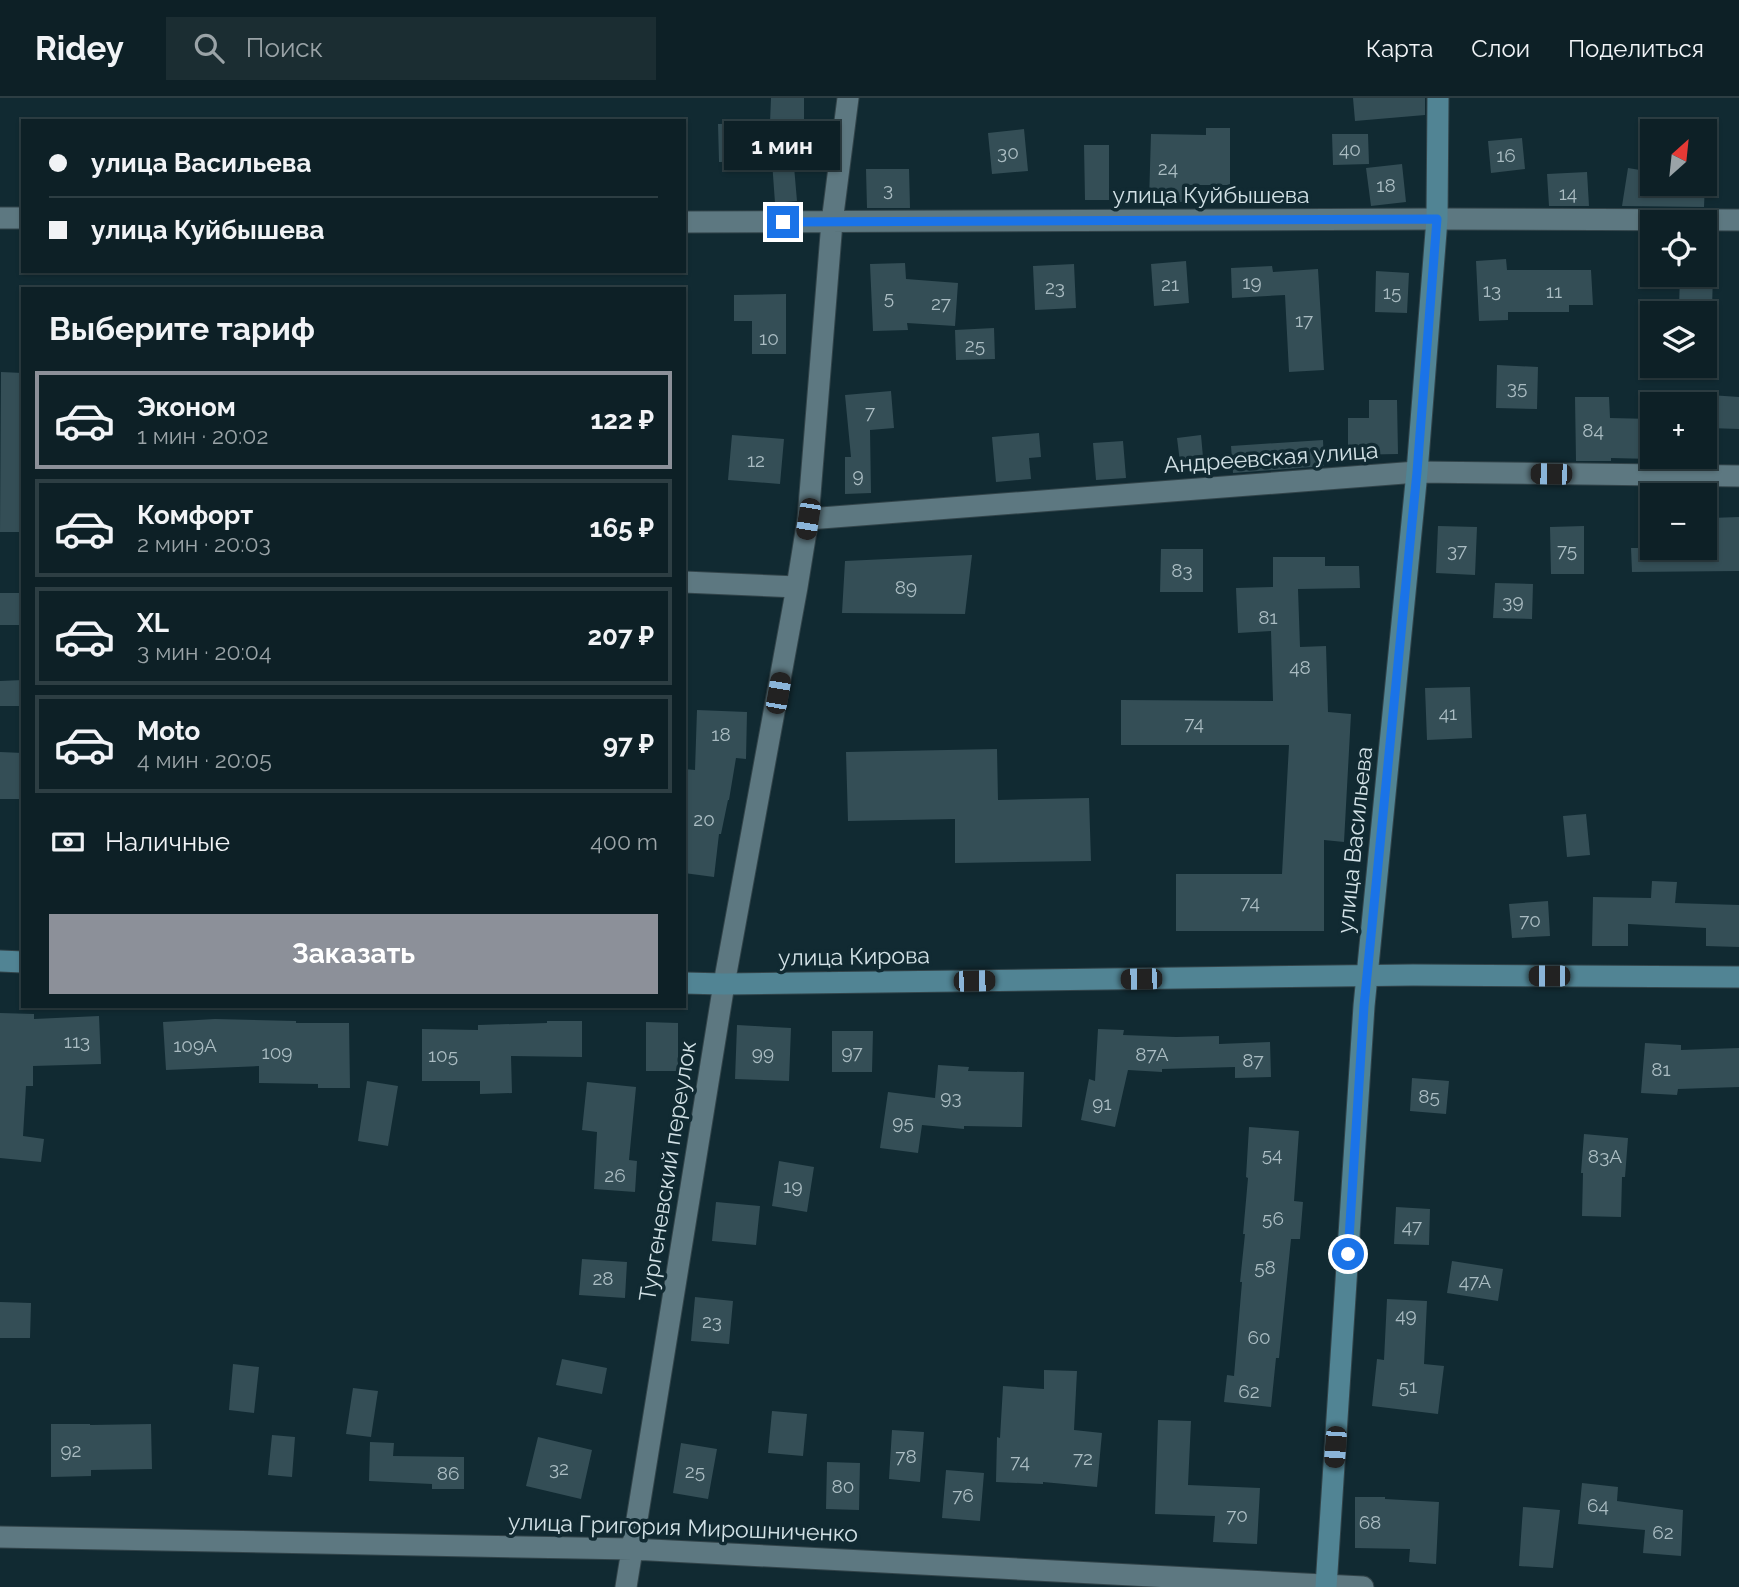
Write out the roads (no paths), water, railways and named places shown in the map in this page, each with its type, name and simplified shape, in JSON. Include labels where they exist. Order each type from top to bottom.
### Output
[{"type":"street","name":"Тургеневский переулок","points":[[626,1587],[724,984],[808,519],[832,222],[848,98]]},
{"type":"street","name":"улица Васильева","points":[[1326,1586],[1364,1006],[1417,472],[1437,219],[1438,98]]},
{"type":"street","points":[[0,218],[21,218]]},
{"type":"street","name":"улица Куйбышева","points":[[686,222],[1739,220]]},
{"type":"street","name":"Андреевская улица","points":[[808,519],[1417,472],[1739,476]]},
{"type":"street","points":[[686,582],[797,587]]},
{"type":"street","points":[[0,961],[21,962]]},
{"type":"street","name":"улица Кирова","points":[[686,983],[1368,975],[1739,977]]},
{"type":"street","name":"улица Григория Мирошниченко","points":[[0,1537],[632,1549],[1363,1587]]}]
